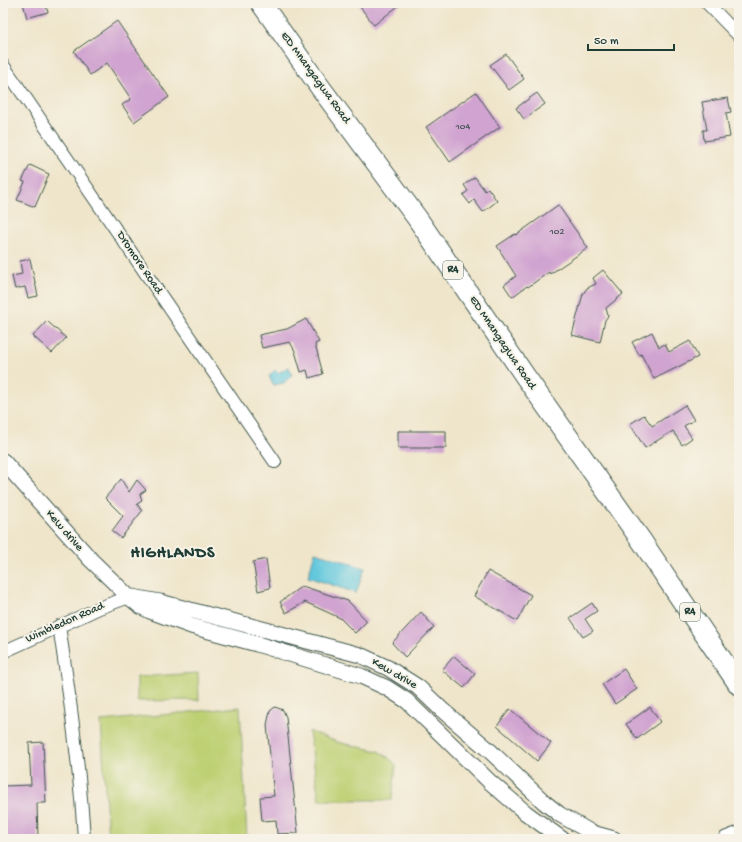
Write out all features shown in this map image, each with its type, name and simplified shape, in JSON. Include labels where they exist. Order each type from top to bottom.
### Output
[{"type":"highway","name":"ED Mnangagwa Road","points":[[261,3],[320,87],[417,218],[525,376],[641,540],[739,685]]},
{"type":"street","points":[[707,3],[739,36]]},
{"type":"street","name":"Dromore Road","points":[[3,65],[275,462]]},
{"type":"street","name":"Kew drive","points":[[3,461],[90,560],[129,597],[150,611],[190,626],[264,646],[361,676],[387,688],[412,706],[490,782],[526,813],[562,839]]},
{"type":"street","name":"Kew drive","points":[[129,597],[160,602],[360,655],[388,668],[418,687],[559,814],[592,833],[614,839]]},
{"type":"street","name":"Wimbledon Road","points":[[3,652],[99,608],[129,597]]},
{"type":"street","points":[[60,626],[72,708],[84,839]]},
{"type":"street","points":[[726,839],[739,834]]},
{"type":"green space","points":[[198,673],[199,700],[137,701],[137,677]]},
{"type":"green space","points":[[240,707],[247,839],[108,839],[101,721]]},
{"type":"green space","points":[[309,731],[337,742],[378,751],[388,757],[396,765],[392,800],[319,800]]},
{"type":"water","points":[[289,367],[292,375],[284,383],[273,385],[269,376],[275,370],[278,373]]},
{"type":"water","points":[[315,552],[365,568],[356,593],[308,577]]},
{"type":"building","points":[[23,3],[45,3],[48,12],[27,18]]},
{"type":"building","points":[[357,3],[402,3],[374,25]]},
{"type":"building","points":[[117,21],[169,97],[134,122],[122,105],[131,99],[107,63],[90,75],[74,51]]},
{"type":"building","points":[[506,54],[524,79],[509,90],[490,65]]},
{"type":"building","points":[[476,92],[500,127],[450,162],[426,127]]},
{"type":"building","points":[[537,93],[545,104],[524,119],[516,108]]},
{"type":"building","points":[[728,98],[731,112],[726,113],[730,137],[704,141],[703,130],[707,130],[702,102]]},
{"type":"building","points":[[30,165],[49,174],[35,207],[17,200],[25,182],[22,181]]},
{"type":"building","points":[[475,177],[485,191],[488,188],[497,201],[483,212],[474,200],[470,204],[463,195],[468,191],[464,185]]},
{"type":"building","points":[[558,205],[588,248],[550,274],[549,272],[512,297],[504,285],[516,276],[497,246],[515,234],[516,235]]},
{"type":"building","points":[[30,259],[38,296],[28,298],[25,287],[15,289],[12,276],[22,274],[20,261]]},
{"type":"building","points":[[603,270],[623,294],[606,308],[608,316],[605,320],[600,342],[572,335],[583,294],[587,288],[596,284],[593,278]]},
{"type":"building","points":[[306,319],[319,342],[315,344],[323,374],[309,378],[307,370],[301,372],[295,351],[290,342],[262,348],[259,335],[287,329]]},
{"type":"building","points":[[47,321],[66,338],[52,353],[33,336]]},
{"type":"building","points":[[652,332],[659,347],[665,344],[669,352],[690,341],[698,357],[654,379],[641,354],[639,355],[632,342]]},
{"type":"building","points":[[685,405],[694,420],[684,426],[692,438],[682,445],[673,431],[645,448],[630,424],[644,415],[652,426]]},
{"type":"building","points":[[398,431],[446,431],[446,448],[398,448]]},
{"type":"building","points":[[121,479],[129,492],[137,480],[146,490],[140,494],[142,501],[137,504],[142,511],[121,538],[112,531],[123,516],[105,498]]},
{"type":"building","points":[[266,559],[270,588],[258,591],[253,562]]},
{"type":"building","points":[[488,571],[531,595],[517,621],[474,596]]},
{"type":"building","points":[[302,586],[348,601],[367,621],[355,633],[340,618],[305,602],[286,613],[280,602]]},
{"type":"building","points":[[592,603],[597,611],[585,619],[593,631],[583,637],[570,618]]},
{"type":"building","points":[[421,612],[434,627],[405,657],[392,643]]},
{"type":"building","points":[[454,656],[475,674],[464,688],[442,670]]},
{"type":"building","points":[[624,669],[637,689],[615,704],[602,684]]},
{"type":"building","points":[[275,707],[283,710],[286,717],[298,833],[277,834],[276,820],[262,821],[260,797],[274,796],[267,725],[270,711]]},
{"type":"building","points":[[650,707],[660,722],[637,739],[626,724]]},
{"type":"building","points":[[510,709],[551,743],[537,761],[497,726]]},
{"type":"building","points":[[43,742],[46,803],[37,803],[38,839],[3,839],[3,786],[31,785],[29,743]]},
{"type":"district","name":"HIGHLANDS","points":[[173,554]]}]
